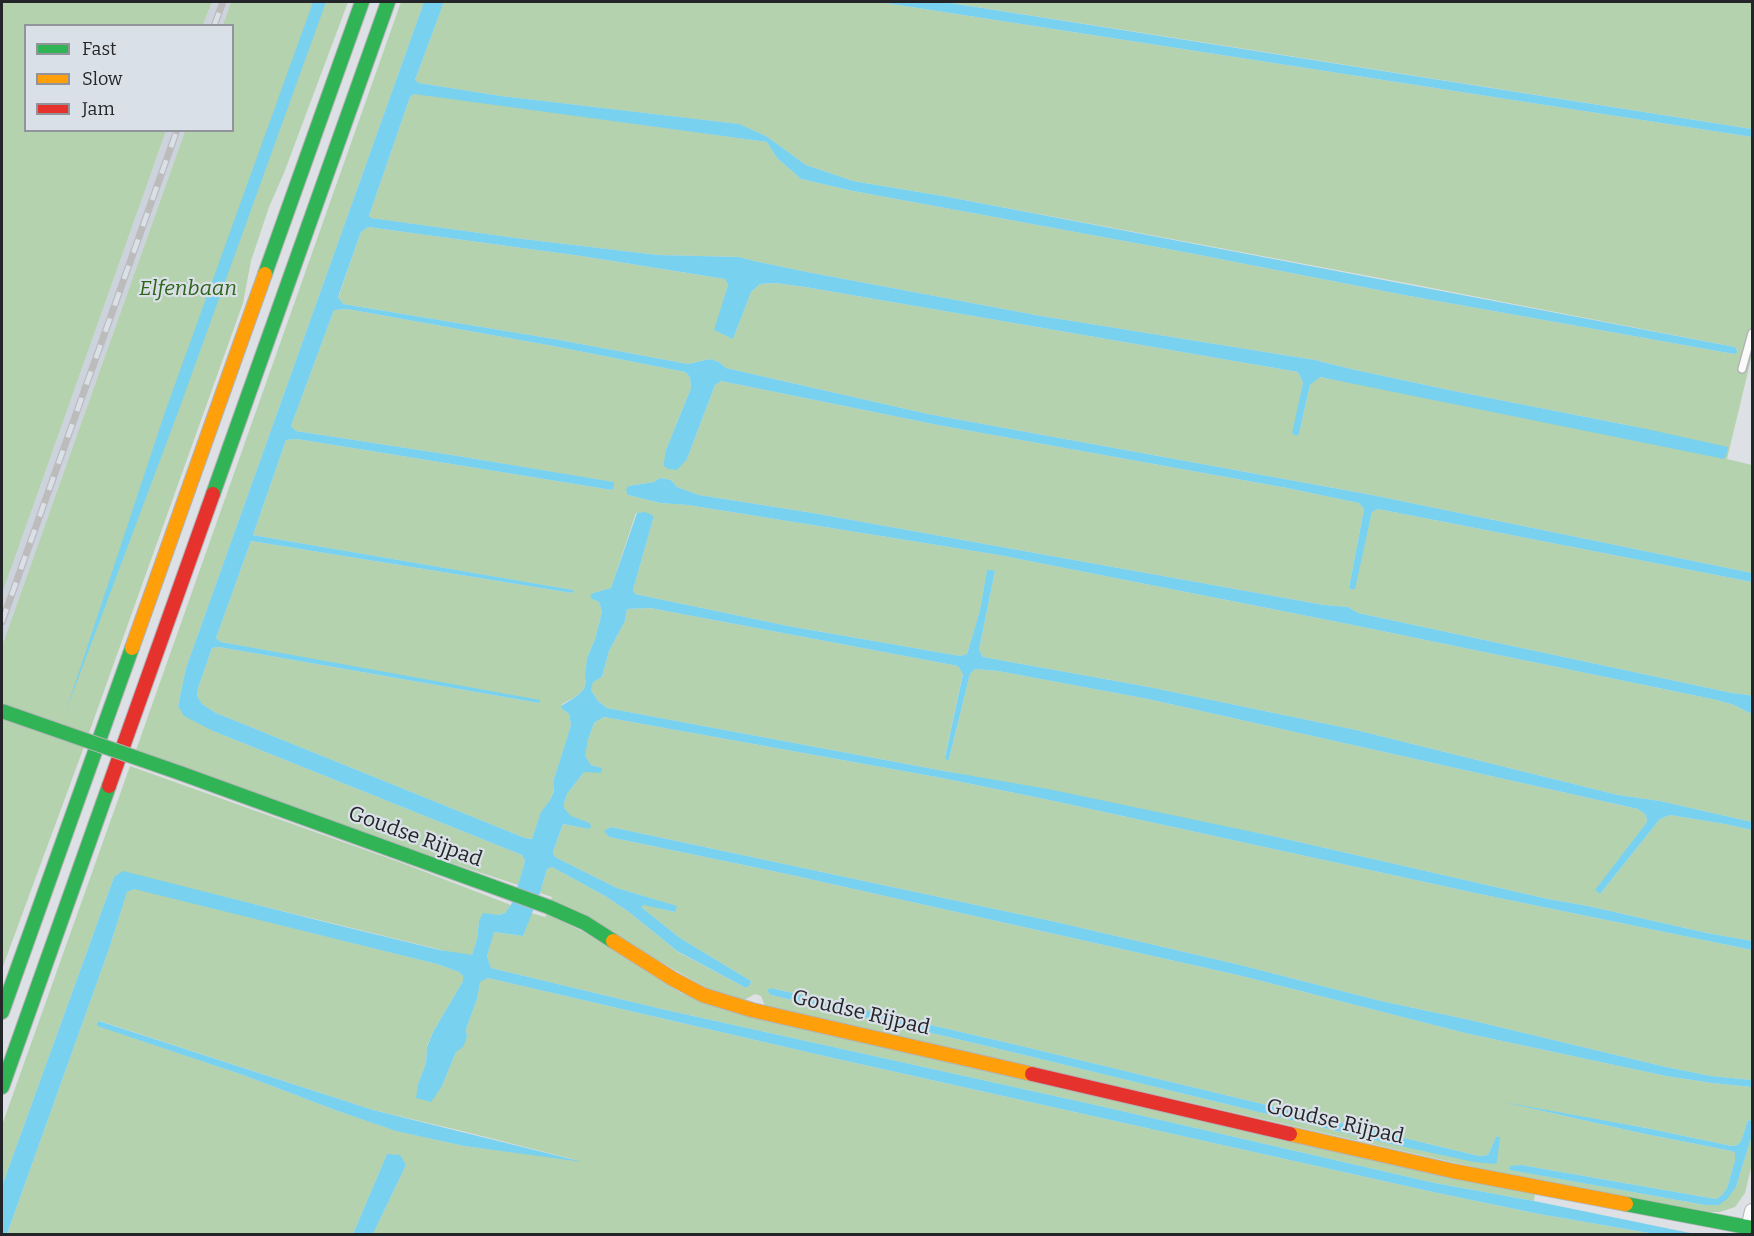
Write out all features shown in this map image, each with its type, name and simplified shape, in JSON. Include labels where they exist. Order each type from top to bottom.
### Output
[{"type":"main road","points":[[2,1012],[362,2]]},
{"type":"main road","points":[[2,1087],[388,2]]},
{"type":"main road","name":"Goudse Rijpad","points":[[2,711],[549,907],[585,923],[673,979],[704,994],[752,1010],[1453,1170],[1749,1230]]},
{"type":"street","points":[[1749,1230],[1752,1211]]},
{"type":"lane","points":[[1742,369],[1752,333]]},
{"type":"shaded area","points":[[212,2],[231,2],[223,24],[203,24]]},
{"type":"shaded area","points":[[166,132],[185,132],[2,646],[2,594]]},
{"type":"green space","points":[[2,2],[212,2],[203,24],[24,24],[24,132],[166,132],[2,594]]},
{"type":"green space","name":"Elfenbaan","points":[[231,2],[348,2],[269,207],[251,261],[243,303],[2,969],[2,646],[185,132],[234,132],[234,24],[223,24]]},
{"type":"green space","points":[[401,2],[424,2],[186,668],[178,706],[213,731],[522,855],[525,861],[518,885],[409,849],[136,750]]},
{"type":"green space","points":[[444,2],[879,2],[1752,137],[1752,355],[1727,459],[1752,465],[1752,573],[1372,495],[928,414],[726,368],[710,359],[688,364],[343,304],[338,298],[361,232],[368,227],[581,256],[725,279],[728,285],[715,330],[733,339],[751,292],[760,284],[775,283],[1298,372],[1303,383],[1293,433],[1299,434],[1310,385],[1319,377],[1642,428],[1454,391],[1315,360],[1041,316],[739,257],[658,255],[370,218],[410,97],[415,93],[767,142],[777,158],[801,179],[853,191],[1404,295],[1734,354],[1738,351],[1735,347],[1406,283],[853,181],[806,165],[766,136],[738,124],[501,96],[419,83],[415,80]]},
{"type":"green space","points":[[944,2],[1752,2],[1752,129],[1201,42]]},
{"type":"green space","points":[[347,309],[685,372],[690,377],[691,388],[666,450],[665,466],[687,459],[715,385],[721,381],[943,426],[1359,503],[1364,509],[1349,588],[1354,589],[1372,512],[1378,509],[1752,582],[1752,698],[1749,695],[1358,613],[1348,607],[1324,605],[813,513],[699,495],[677,487],[671,480],[660,478],[654,482],[628,486],[628,495],[660,503],[688,505],[999,555],[1353,625],[1734,705],[1752,714],[1752,822],[1660,801],[1618,795],[1356,730],[1149,687],[983,657],[979,650],[995,571],[987,571],[980,610],[967,654],[960,656],[788,626],[635,594],[633,590],[654,516],[636,513],[611,588],[593,593],[592,599],[599,602],[602,612],[587,658],[584,689],[577,696],[562,704],[561,708],[569,714],[571,725],[554,779],[554,790],[541,813],[532,839],[525,838],[216,713],[202,704],[197,697],[212,648],[219,647],[540,702],[221,642],[216,638],[251,541],[573,592],[253,535],[286,440],[297,439],[612,490],[614,487],[613,482],[296,431],[291,426],[334,310]]},
{"type":"green space","points":[[650,608],[958,666],[963,673],[945,756],[949,759],[970,674],[975,669],[998,671],[1148,699],[1638,809],[1646,815],[1647,822],[1596,890],[1600,894],[1660,819],[1670,815],[1752,830],[1752,941],[1548,899],[1277,837],[944,771],[607,708],[598,701],[591,690],[592,682],[602,677],[609,651],[625,621],[627,609]]},
{"type":"green space","points":[[604,717],[942,778],[1752,950],[1752,1080],[1711,1076],[1666,1067],[1056,922],[611,827],[605,831],[609,837],[787,874],[1242,976],[1465,1033],[1666,1076],[1752,1087],[1752,1121],[1748,1120],[1741,1141],[1732,1146],[1521,1106],[1732,1151],[1735,1153],[1735,1160],[1727,1188],[1716,1199],[1521,1165],[1510,1167],[1511,1170],[1705,1205],[1719,1205],[1736,1187],[1752,1135],[1752,1164],[1745,1193],[1735,1207],[1720,1212],[1704,1212],[1513,1176],[765,1006],[761,996],[755,994],[744,1000],[708,989],[551,899],[552,897],[540,893],[547,869],[552,867],[629,912],[678,952],[746,988],[750,985],[751,981],[680,938],[641,907],[644,904],[674,912],[676,906],[617,888],[555,857],[553,852],[563,824],[589,829],[590,823],[571,817],[564,808],[564,803],[567,794],[584,772],[602,768],[591,765],[584,756],[594,723]],"holes":[[[771,988],[1479,1156],[1488,1155],[1496,1137],[1495,1164],[1386,1143],[771,995]]]},
{"type":"green space","points":[[130,766],[402,863],[511,905],[505,913],[479,921],[472,955],[462,955],[123,872],[114,877],[2,1186],[2,1125]]},
{"type":"green space","points":[[134,888],[437,964],[459,972],[463,976],[463,981],[433,1032],[427,1046],[426,1063],[418,1084],[442,1086],[456,1052],[467,1037],[466,1029],[477,999],[480,981],[488,978],[833,1058],[1433,1192],[1539,1214],[1655,1234],[373,1234],[406,1165],[387,1154],[353,1234],[7,1234],[109,949],[127,891]],"holes":[[[100,1021],[373,1110],[576,1160],[464,1146],[397,1131],[243,1075],[98,1026],[97,1023]]]},
{"type":"green space","points":[[531,913],[545,917],[547,914],[584,932],[681,993],[1535,1193],[1534,1201],[1435,1183],[666,1010],[491,968],[487,956],[493,932],[523,936]]},
{"type":"water","points":[[313,2],[326,2],[177,415],[66,711],[165,412]]},
{"type":"water","points":[[424,2],[444,2],[415,80],[419,83],[501,96],[739,124],[766,136],[806,165],[853,181],[943,196],[1735,347],[1738,352],[1734,354],[1404,295],[853,191],[801,179],[777,158],[767,142],[414,94],[410,97],[369,216],[371,218],[658,255],[739,257],[1041,316],[1315,360],[1728,447],[1727,453],[1724,459],[1320,377],[1310,385],[1299,434],[1296,436],[1292,433],[1303,383],[1298,372],[775,283],[760,284],[751,292],[733,339],[714,330],[728,285],[725,279],[581,256],[368,227],[361,232],[338,297],[343,304],[688,364],[710,359],[726,368],[928,414],[1372,495],[1752,573],[1752,582],[1378,509],[1372,512],[1355,589],[1351,589],[1349,588],[1364,509],[1359,503],[943,426],[721,381],[715,385],[687,459],[677,470],[668,469],[664,466],[666,450],[691,388],[690,377],[685,372],[347,309],[334,310],[291,426],[296,431],[614,482],[614,487],[612,490],[297,439],[286,440],[253,535],[573,590],[573,592],[251,541],[216,638],[221,642],[540,700],[540,702],[219,647],[212,648],[197,696],[202,704],[216,713],[532,839],[541,812],[554,791],[554,779],[571,725],[569,714],[561,706],[584,689],[586,681],[587,658],[602,612],[599,602],[590,596],[611,588],[637,513],[645,512],[654,516],[633,590],[635,594],[788,626],[960,656],[967,654],[980,610],[987,570],[991,570],[995,571],[979,650],[983,657],[1149,687],[1356,730],[1618,795],[1660,801],[1752,822],[1752,830],[1670,815],[1660,819],[1600,894],[1595,890],[1647,822],[1646,815],[1638,809],[1148,699],[998,671],[975,669],[970,674],[947,761],[945,757],[963,674],[958,666],[650,608],[627,609],[625,621],[609,651],[602,677],[593,682],[591,690],[598,701],[607,708],[1048,789],[1277,837],[1548,899],[1752,941],[1752,950],[942,778],[604,717],[594,723],[585,756],[591,765],[602,768],[601,773],[584,772],[567,794],[564,803],[564,808],[571,816],[590,823],[591,827],[589,829],[563,824],[553,852],[555,857],[617,888],[677,906],[675,912],[644,905],[641,907],[680,938],[751,981],[750,985],[746,988],[677,951],[629,912],[552,867],[547,869],[523,936],[494,932],[487,956],[491,968],[666,1010],[1435,1183],[1695,1234],[1655,1234],[1539,1214],[1433,1192],[833,1058],[488,978],[480,982],[463,1047],[456,1052],[442,1086],[431,1102],[416,1098],[418,1084],[426,1063],[427,1047],[433,1032],[463,981],[463,976],[459,972],[437,964],[134,889],[127,892],[109,949],[7,1234],[2,1234],[2,1186],[114,877],[123,871],[440,950],[472,955],[479,921],[483,913],[499,915],[505,913],[511,905],[518,885],[525,861],[522,855],[213,731],[184,716],[178,706],[186,668]]},
{"type":"water","points":[[879,2],[944,2],[1752,129],[1752,137]]},
{"type":"water","points":[[660,478],[671,480],[677,487],[699,495],[813,513],[1324,605],[1348,607],[1358,613],[1749,695],[1752,698],[1752,714],[1717,700],[999,555],[688,505],[660,503],[628,495],[626,490],[628,486],[654,482]]},
{"type":"water","points":[[611,827],[1056,922],[1666,1067],[1711,1076],[1752,1080],[1752,1087],[1666,1076],[1465,1033],[1242,976],[787,874],[609,837],[604,831]]},
{"type":"water","points":[[771,988],[1479,1156],[1488,1155],[1496,1137],[1500,1137],[1497,1162],[1496,1164],[1474,1162],[1386,1143],[771,995],[767,991]]},
{"type":"water","points":[[99,1021],[373,1110],[583,1162],[464,1146],[396,1131],[243,1075],[97,1026]]},
{"type":"water","points":[[1503,1102],[1732,1146],[1741,1141],[1748,1120],[1752,1121],[1752,1135],[1736,1187],[1719,1205],[1705,1205],[1510,1170],[1510,1166],[1521,1165],[1716,1199],[1727,1188],[1735,1160],[1735,1153],[1732,1151]]},
{"type":"water","points":[[387,1154],[400,1155],[406,1165],[373,1234],[353,1234]]},
{"type":"railway","points":[[215,24],[223,2]]},
{"type":"railway","points":[[2,622],[176,132]]},
{"type":"traffic: fast","points":[[265,274],[362,2]]},
{"type":"traffic: fast","points":[[213,494],[388,2]]},
{"type":"traffic: fast","points":[[2,1012],[132,648]]},
{"type":"traffic: fast","points":[[2,711],[180,773]]},
{"type":"traffic: fast","points":[[180,773],[549,907],[585,923],[613,941]]},
{"type":"traffic: fast","points":[[2,1087],[109,786]]},
{"type":"traffic: fast","points":[[1626,1204],[1752,1228]]},
{"type":"traffic: slow","points":[[132,648],[265,274]]},
{"type":"traffic: slow","points":[[613,941],[703,995],[752,1010],[1032,1074]]},
{"type":"traffic: slow","points":[[1290,1134],[1453,1171],[1626,1204]]},
{"type":"traffic: jam","points":[[109,786],[213,494]]},
{"type":"traffic: jam","points":[[1032,1074],[1290,1134]]}]
